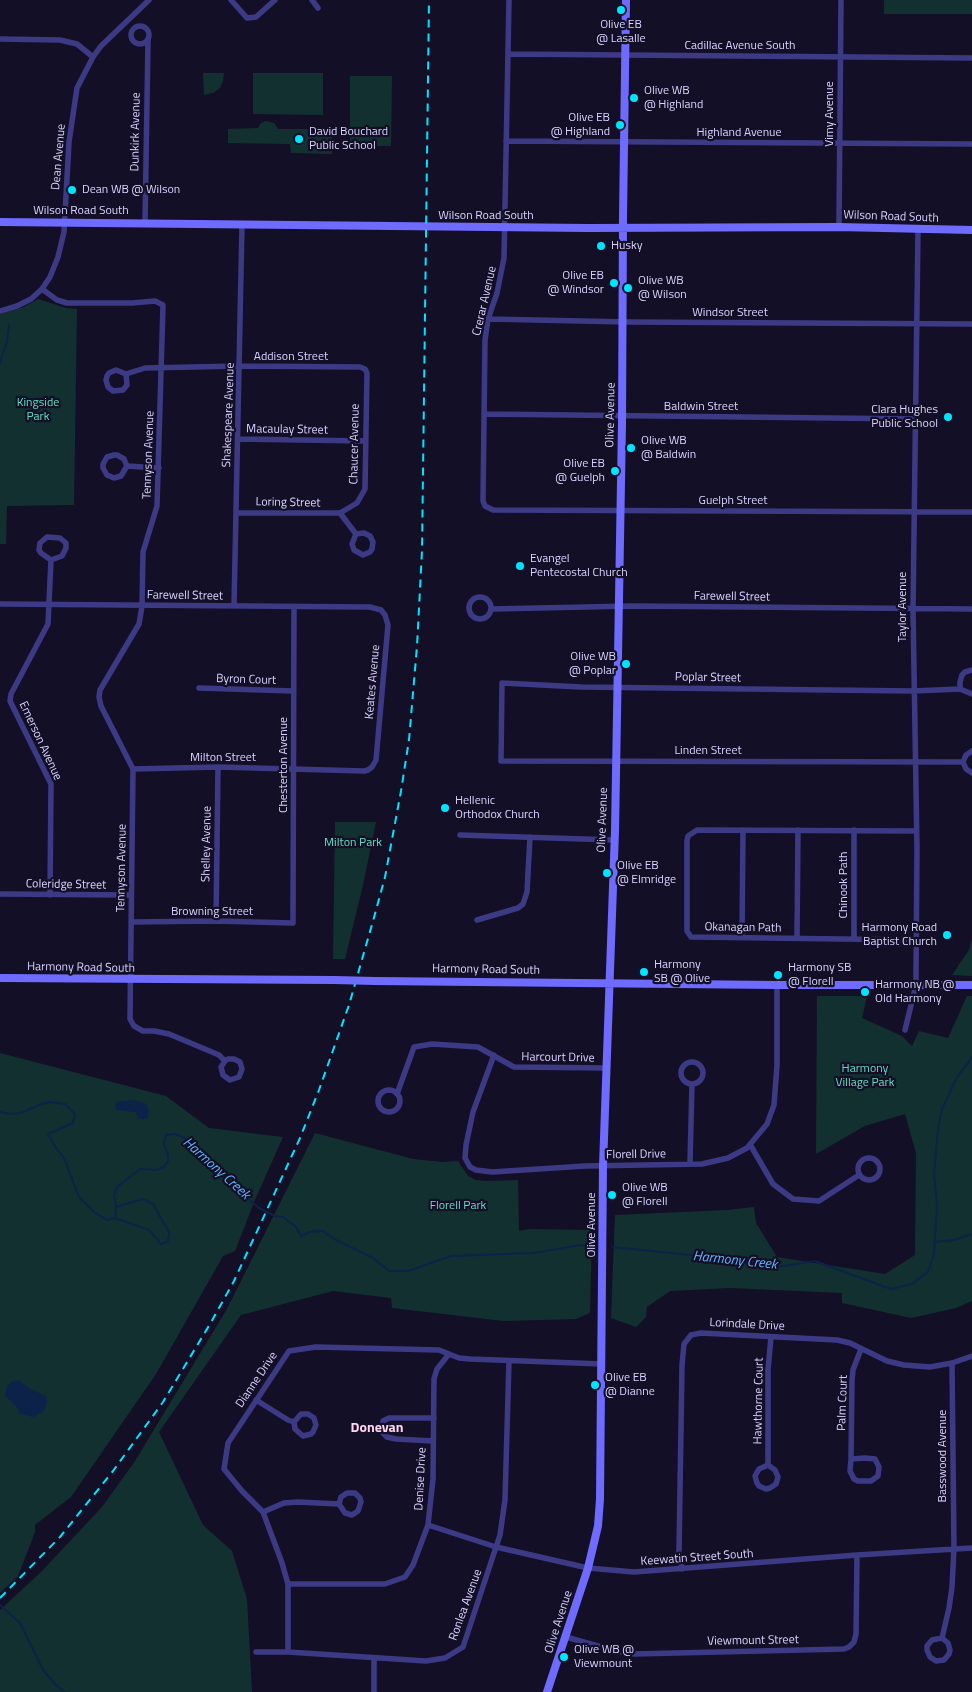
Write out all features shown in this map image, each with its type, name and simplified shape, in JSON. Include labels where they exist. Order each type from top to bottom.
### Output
[{"type":"main road","name":"Olive Avenue","points":[[547,1692],[588,1568],[600,1511],[603,1166],[618,687],[626,0]]},
{"type":"main road","name":"Wilson Road South","points":[[0,222],[505,227],[839,227],[972,230]]},
{"type":"main road","name":"Harmony Road South","points":[[0,978],[972,985]]},
{"type":"street","name":"Dean Avenue","points":[[0,311],[31,299],[42,289],[54,268],[65,223],[69,142],[77,88],[101,46],[149,0]]},
{"type":"street","points":[[231,0],[247,18],[256,17],[275,0]]},
{"type":"street","points":[[312,0],[318,8]]},
{"type":"street","name":"Crerar Avenue","points":[[493,510],[485,506],[483,501],[485,340],[488,319],[502,274],[504,258],[509,0]]},
{"type":"street","name":"Vimy Avenue","points":[[839,227],[841,0]]},
{"type":"street","points":[[0,39],[60,40],[76,44],[93,57]]},
{"type":"street","name":"Dunkirk Avenue","points":[[145,223],[148,41]]},
{"type":"street","name":"Cadillac Avenue South","points":[[508,54],[972,58]]},
{"type":"street","name":"Highland Avenue","points":[[506,141],[972,144]]},
{"type":"street","name":"Shakespeare Avenue","points":[[234,606],[242,224]]},
{"type":"street","name":"Taylor Avenue","points":[[905,1030],[916,985],[917,940],[913,609],[918,230]]},
{"type":"street","name":"Tennyson Avenue","points":[[42,289],[57,300],[67,303],[155,301],[160,302],[163,309],[157,506],[143,552],[142,606],[139,624],[100,690],[99,697],[101,706],[133,769],[130,1019],[134,1026],[143,1031],[154,1031],[183,1040],[219,1055],[225,1061]]},
{"type":"street","name":"Windsor Street","points":[[488,319],[622,322],[972,324]]},
{"type":"street","name":"Addison Street","points":[[126,374],[145,368],[240,366],[360,367]]},
{"type":"street","name":"Chaucer Avenue","points":[[340,513],[356,503],[365,489],[367,373],[360,367]]},
{"type":"street","name":"Baldwin Street","points":[[484,414],[917,419]]},
{"type":"street","name":"Macaulay Street","points":[[238,439],[365,441]]},
{"type":"street","points":[[114,454],[124,459],[127,466],[121,476],[114,478],[107,475],[103,464],[107,457],[114,454]]},
{"type":"street","points":[[127,466],[159,468]]},
{"type":"street","name":"Guelph Street","points":[[493,510],[972,512]]},
{"type":"street","name":"Loring Street","points":[[236,513],[340,513]]},
{"type":"street","points":[[340,513],[356,534]]},
{"type":"street","points":[[47,537],[60,538],[66,543],[65,553],[58,558],[50,560],[39,550],[40,543],[47,537]]},
{"type":"street","points":[[49,605],[50,560]]},
{"type":"street","name":"Farewell Street","points":[[480,597],[487,600],[492,609],[488,616],[481,620],[471,616],[469,608],[471,602],[480,597]]},
{"type":"street","name":"Farewell Street","points":[[0,604],[370,607]]},
{"type":"street","name":"Emerson Avenue","points":[[49,605],[48,624],[11,694],[10,701],[51,784],[50,895]]},
{"type":"street","name":"Farewell Street","points":[[492,609],[619,606],[972,609]]},
{"type":"street","name":"Chesterton Avenue","points":[[293,923],[294,607]]},
{"type":"street","name":"Keates Avenue","points":[[370,607],[381,610],[387,619],[388,625],[376,760],[372,768]]},
{"type":"street","points":[[972,670],[962,674],[960,682],[960,689],[972,694]]},
{"type":"street","name":"Poplar Street","points":[[501,761],[502,683],[618,687],[913,691],[960,689]]},
{"type":"street","name":"Byron Court","points":[[199,688],[293,691]]},
{"type":"street","points":[[972,751],[966,755],[962,762],[966,769],[972,773]]},
{"type":"street","name":"Linden Street","points":[[501,761],[962,762]]},
{"type":"street","name":"Milton Street","points":[[133,769],[218,768],[364,771],[372,768]]},
{"type":"street","name":"Shelley Avenue","points":[[216,921],[218,768]]},
{"type":"street","name":"Okanagan Path","points":[[916,831],[697,830],[688,836],[687,841],[687,931],[691,937],[917,940]]},
{"type":"street","points":[[742,938],[743,830]]},
{"type":"street","points":[[797,938],[798,830]]},
{"type":"street","name":"Chinook Path","points":[[854,830],[854,939]]},
{"type":"street","points":[[460,835],[614,840]]},
{"type":"street","points":[[477,920],[518,908],[523,904],[527,892],[530,837]]},
{"type":"street","name":"Coleridge Street","points":[[0,894],[131,895]]},
{"type":"street","name":"Browning Street","points":[[131,922],[216,921],[293,923]]},
{"type":"street","name":"Florell Drive","points":[[494,1055],[472,1112],[465,1152],[465,1158],[470,1167],[476,1170],[486,1172],[603,1166],[702,1164],[728,1158],[751,1146],[767,1124],[774,1104],[777,1065],[777,985]]},
{"type":"street","name":"Harcourt Drive","points":[[397,1094],[390,1090],[382,1092],[378,1100],[380,1108],[387,1112],[395,1111],[399,1107],[400,1102],[397,1094],[414,1047],[432,1044],[478,1047],[514,1067],[607,1068]]},
{"type":"street","points":[[690,1164],[692,1084]]},
{"type":"street","points":[[751,1146],[773,1184],[793,1199],[819,1202],[859,1174]]},
{"type":"street","points":[[874,1158],[880,1164],[880,1174],[874,1179],[867,1180],[859,1174],[858,1167],[863,1160],[874,1158]]},
{"type":"street","name":"Lorindale Drive","points":[[682,1569],[679,1553],[682,1374],[684,1344],[691,1335],[702,1333],[837,1340],[850,1343],[887,1361],[904,1365],[930,1367],[952,1364],[972,1356]]},
{"type":"street","name":"Hawthorne Court","points":[[768,1466],[768,1370],[771,1337]]},
{"type":"street","name":"Dianne Drive","points":[[288,1652],[288,1584],[263,1512],[224,1469],[228,1443],[289,1351],[316,1347],[439,1350],[465,1358],[602,1364]]},
{"type":"street","name":"Palm Court","points":[[852,1458],[875,1459],[880,1467],[878,1476],[871,1480],[858,1481],[854,1479],[850,1472],[852,1458],[852,1380],[861,1349]]},
{"type":"street","name":"Denise Drive","points":[[288,1584],[384,1584],[405,1577],[413,1565],[428,1525],[434,1479],[434,1378],[438,1369],[450,1354]]},
{"type":"street","name":"Ronlea Avenue","points":[[256,1652],[288,1652],[426,1661],[445,1658],[463,1647],[500,1535],[505,1500],[509,1361]]},
{"type":"street","name":"Basswood Avenue","points":[[942,1638],[952,1587],[954,1548],[952,1364]]},
{"type":"street","points":[[256,1400],[294,1422]]},
{"type":"street","points":[[301,1414],[308,1414],[314,1418],[316,1425],[313,1432],[303,1436],[295,1430],[294,1422],[301,1414]]},
{"type":"street","points":[[433,1440],[387,1437],[383,1433],[383,1422],[389,1418],[434,1418]]},
{"type":"street","name":"Hawthorne Court","points":[[768,1466],[775,1470],[778,1477],[776,1484],[770,1488],[759,1486],[755,1479],[759,1469],[768,1466]]},
{"type":"street","points":[[263,1512],[284,1503],[339,1504]]},
{"type":"street","name":"Keewatin Street South","points":[[428,1525],[496,1547],[588,1568],[634,1572],[972,1548]]},
{"type":"street","name":"Viewmount Street","points":[[566,1637],[634,1654],[844,1649],[854,1642],[856,1634],[857,1555]]},
{"type":"street","points":[[942,1638],[948,1643],[949,1654],[944,1660],[936,1661],[930,1657],[927,1646],[932,1640],[942,1638]]},
{"type":"street","points":[[374,1658],[374,1692]]},
{"type":"green space","points":[[884,0],[972,0],[972,14],[884,14]]},
{"type":"green space","points":[[203,73],[224,73],[220,88],[213,93],[204,95]]},
{"type":"green space","points":[[253,73],[323,73],[323,115],[253,114]]},
{"type":"green space","points":[[350,76],[392,76],[391,146],[350,146]]},
{"type":"green space","points":[[266,121],[274,123],[278,129],[325,129],[332,136],[332,154],[291,153],[290,144],[228,143],[228,129],[258,128],[261,123]]},
{"type":"green space","name":"Kingside Park","points":[[38,299],[66,308],[77,309],[74,505],[7,506],[6,544],[0,544],[0,314],[24,307]]},
{"type":"green space","name":"Milton Park","points":[[335,822],[376,822],[345,959],[333,959]]},
{"type":"green space","points":[[972,939],[972,976],[952,975],[969,950]]},
{"type":"green space","name":"Harmony Village Park","points":[[817,996],[867,996],[862,1018],[902,1036],[912,1046],[919,1031],[948,1038],[967,996],[972,996],[972,1301],[956,1308],[911,1318],[842,1303],[842,1293],[730,1288],[670,1291],[647,1307],[646,1317],[636,1327],[611,1318],[615,1215],[754,1207],[756,1223],[777,1257],[885,1274],[915,1255],[916,1153],[905,1114],[865,1126],[816,1154]]},
{"type":"green space","points":[[0,1053],[166,1096],[209,1128],[283,1137],[235,1251],[223,1256],[156,1374],[71,1497],[35,1525],[35,1532],[18,1576],[0,1593]]},
{"type":"green space","name":"Florell Park","points":[[315,1133],[413,1159],[442,1162],[458,1161],[468,1176],[476,1180],[518,1180],[519,1231],[529,1229],[592,1230],[590,1313],[576,1319],[504,1321],[392,1308],[391,1298],[333,1291],[241,1315],[159,1432],[203,1525],[232,1551],[247,1599],[252,1692],[0,1692],[0,1610],[41,1572],[102,1507],[135,1461],[227,1309]]},
{"type":"water","points":[[132,1100],[145,1103],[149,1110],[147,1119],[139,1119],[135,1112],[116,1110],[117,1102]]},
{"type":"water","points":[[19,1380],[30,1389],[46,1396],[47,1402],[44,1411],[33,1417],[19,1413],[18,1409],[5,1395],[7,1386],[11,1382]]},
{"type":"waterway","points":[[0,363],[7,341],[9,325]]},
{"type":"waterway","name":"Harmony Creek","points":[[613,1247],[738,1260],[777,1267],[815,1261],[891,1289],[912,1284],[928,1272],[934,1254],[937,1204],[934,1174],[938,1129],[942,1109],[956,1079],[972,1057]]},
{"type":"waterway","name":"Harmony Creek","points":[[0,1112],[10,1114],[21,1113],[50,1102],[65,1104],[75,1114],[73,1123],[48,1134],[64,1158],[79,1197],[94,1212],[107,1220],[115,1218]]},
{"type":"waterway","name":"Harmony Creek","points":[[115,1218],[114,1195],[117,1187],[140,1169],[157,1170],[164,1167],[168,1161],[164,1144],[166,1135],[175,1134],[185,1138],[191,1150],[259,1208],[275,1216],[283,1217],[296,1227],[301,1236],[310,1232],[323,1231],[336,1240],[373,1258],[389,1271],[408,1271],[451,1256],[533,1253],[588,1245]]},
{"type":"waterway","points":[[115,1218],[149,1230],[161,1244],[168,1241],[169,1232],[153,1204],[143,1199],[116,1207]]},
{"type":"waterway","name":"Harmony Creek","points":[[934,1242],[954,1240],[972,1234]]},
{"type":"waterway","points":[[0,1605],[20,1623],[43,1670],[65,1692]]},
{"type":"railway","points":[[0,1598],[60,1537],[113,1471],[163,1402],[234,1281],[300,1138],[319,1090],[349,1005],[385,877],[409,740],[417,646],[422,551],[429,0]]},
{"type":"place","name":"Olive EB @ Lasalle","points":[[621,10]]},
{"type":"place","name":"Olive WB @ Highland","points":[[634,98]]},
{"type":"place","name":"Olive EB @ Highland","points":[[620,125]]},
{"type":"place","name":"David Bouchard Public School","points":[[299,139]]},
{"type":"place","name":"Dean WB @ Wilson","points":[[72,190]]},
{"type":"place","name":"Husky","points":[[601,246]]},
{"type":"place","name":"Olive EB @ Windsor","points":[[614,283]]},
{"type":"place","name":"Olive WB @ Wilson","points":[[628,288]]},
{"type":"place","name":"Clara Hughes Public School","points":[[948,417]]},
{"type":"place","name":"Olive WB @ Baldwin","points":[[631,448]]},
{"type":"place","name":"Olive EB @ Guelph","points":[[615,471]]},
{"type":"place","name":"Evangel Pentecostal Church","points":[[520,566]]},
{"type":"place","name":"Olive WB @ Poplar","points":[[626,664]]},
{"type":"place","name":"Hellenic Orthodox Church","points":[[445,808]]},
{"type":"place","name":"Olive EB @ Elmridge","points":[[607,873]]},
{"type":"place","name":"Harmony Road Baptist Church","points":[[947,935]]},
{"type":"place","name":"Harmony SB @ Olive","points":[[644,972]]},
{"type":"place","name":"Harmony SB @ Florell","points":[[778,975]]},
{"type":"place","name":"Harmony NB @ Old Harmony","points":[[865,992]]},
{"type":"place","name":"Olive WB @ Florell","points":[[612,1195]]},
{"type":"place","name":"Olive EB @ Dianne","points":[[595,1385]]},
{"type":"place","name":"Olive WB @ Viewmount","points":[[564,1657]]},
{"type":"district","name":"Donevan","points":[[377,1429]]}]
